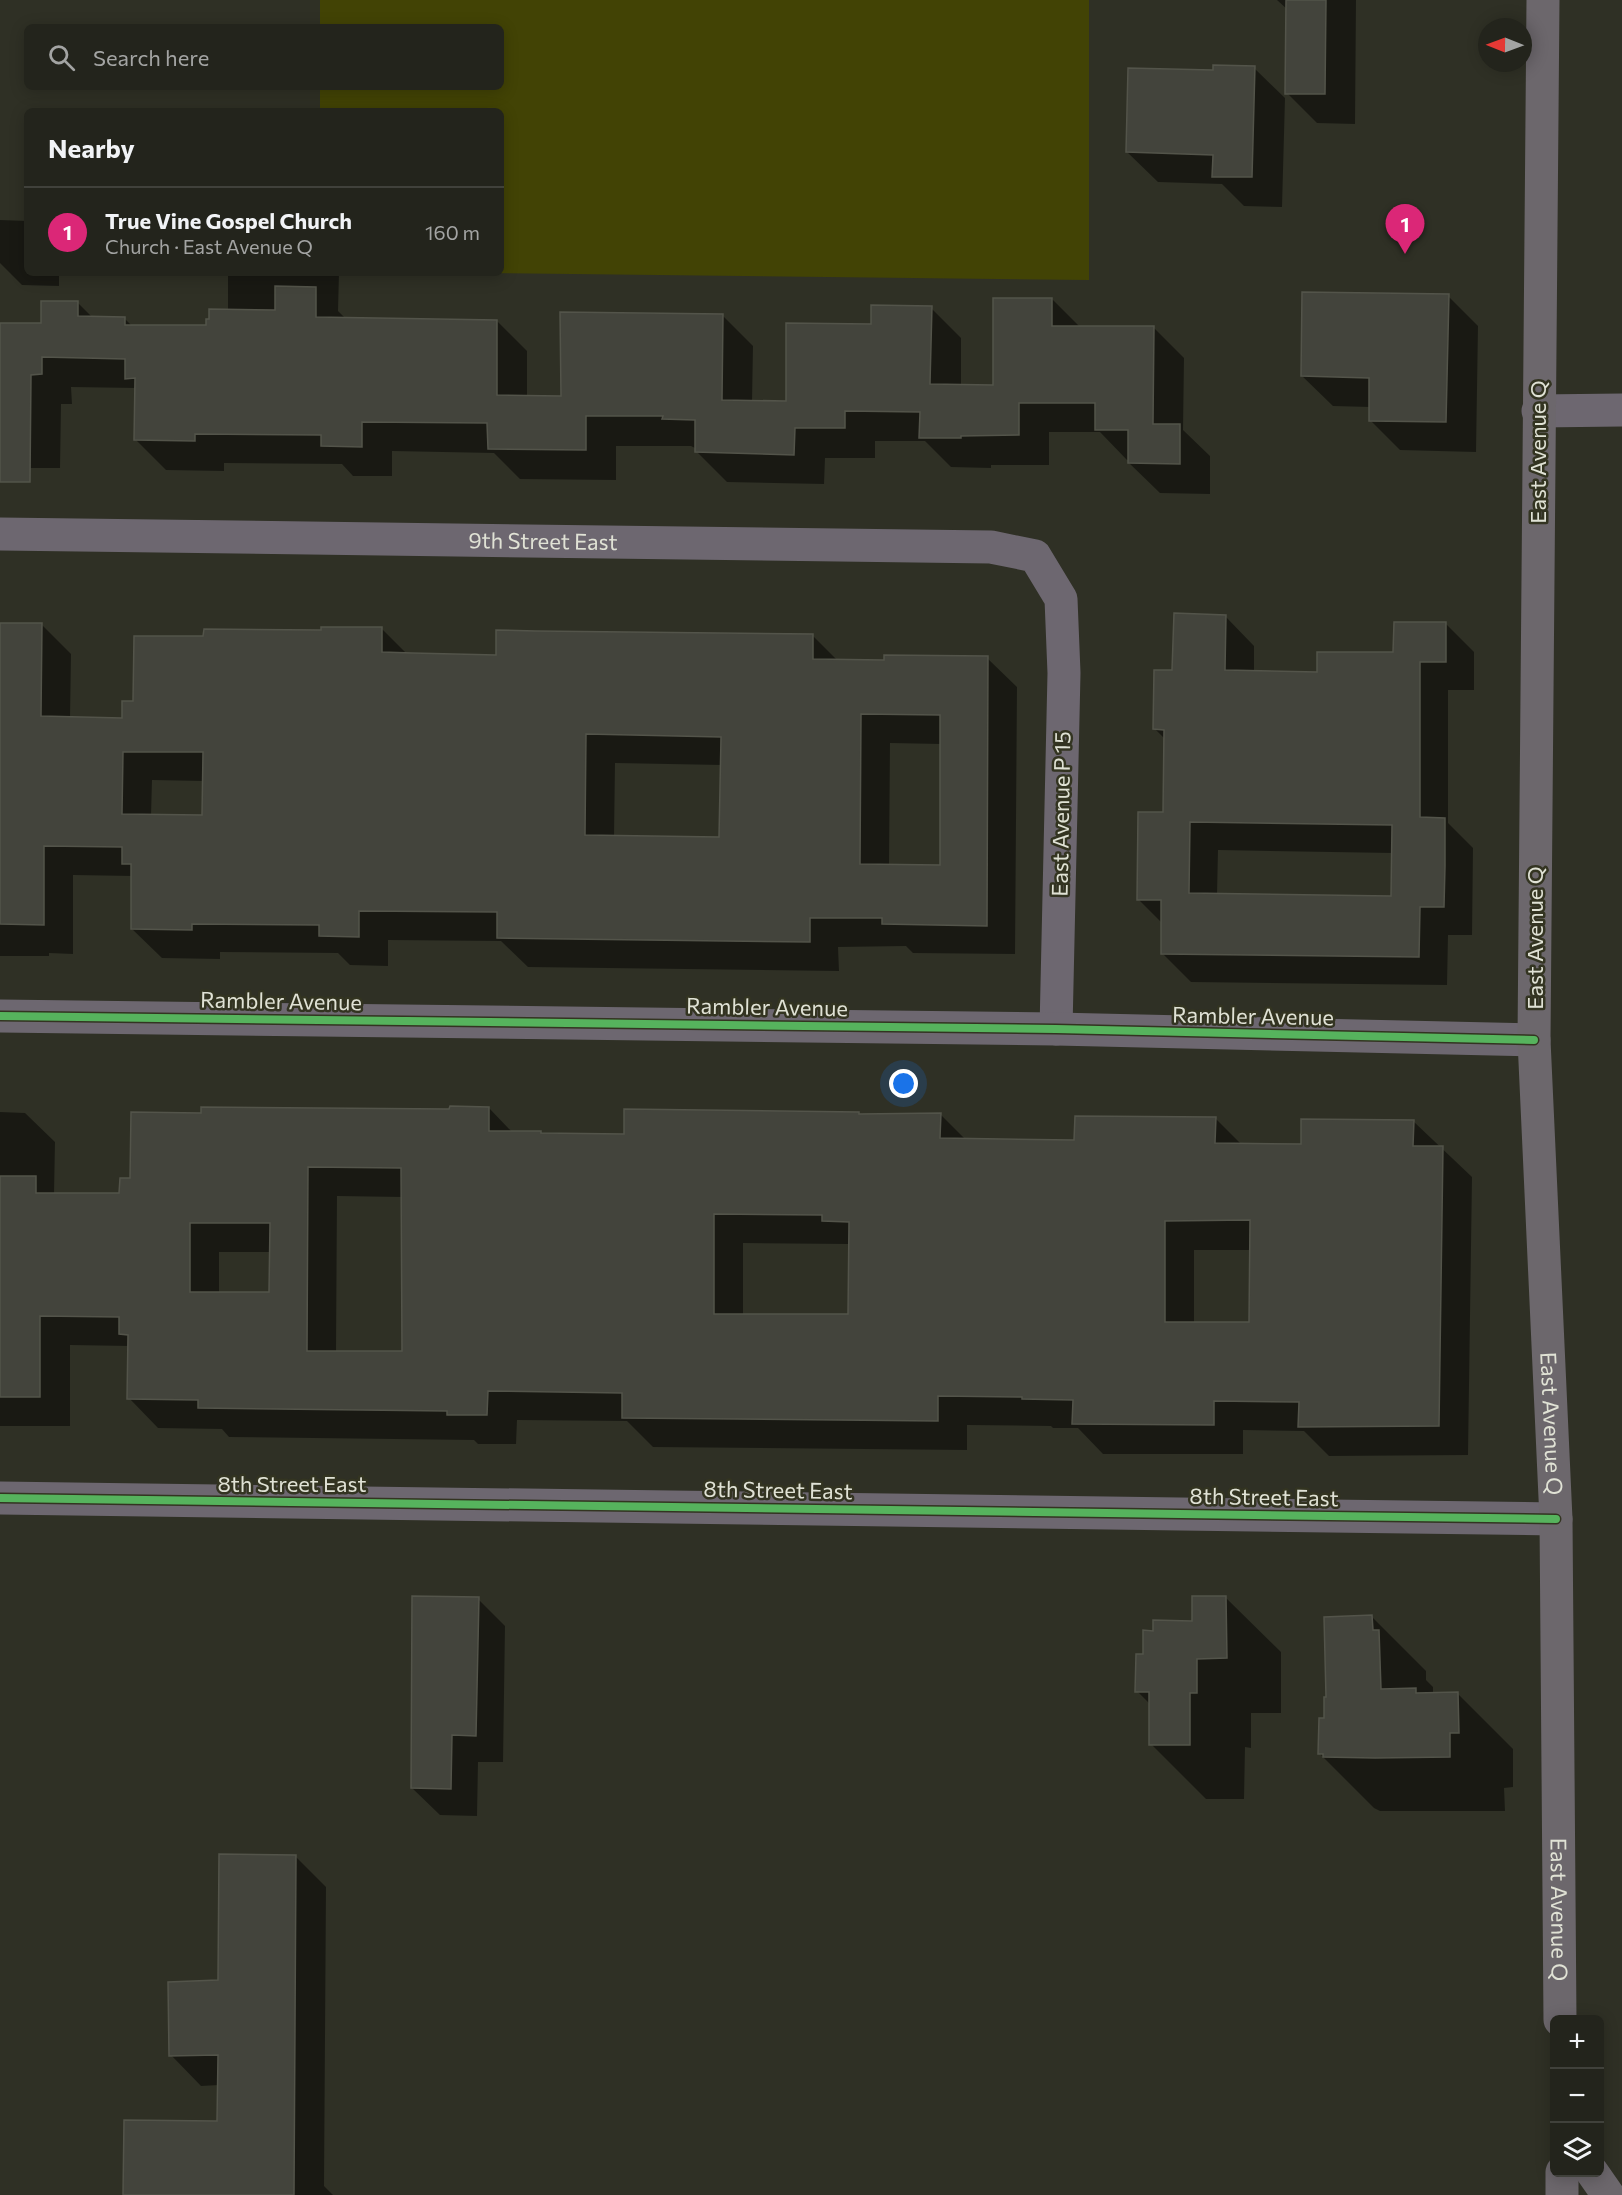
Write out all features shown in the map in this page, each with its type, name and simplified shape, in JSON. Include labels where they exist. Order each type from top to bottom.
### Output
[{"type":"main road","name":"East Avenue Q","points":[[1543,0],[1534,1040],[1556,1519],[1560,2015]]},
{"type":"main road","points":[[1562,2177],[1562,2195]]},
{"type":"main road","points":[[1595,2177],[1608,2195]]},
{"type":"street","points":[[1538,411],[1622,410]]},
{"type":"street","name":"9th Street East","points":[[0,534],[991,547],[1035,556],[1060,599]]},
{"type":"street","name":"East Avenue P 15","points":[[1056,1029],[1064,672],[1060,599]]},
{"type":"street","name":"Rambler Avenue","points":[[0,1016],[1056,1029],[1534,1040]]},
{"type":"street","name":"8th Street East","points":[[0,1498],[1556,1519]]},
{"type":"shaded area","points":[[320,0],[1089,0],[1089,280],[504,273],[504,108],[320,108],[320,90],[504,90],[504,24],[320,24]]},
{"type":"building","points":[[1286,0],[1326,0],[1325,94],[1285,94]]},
{"type":"building","points":[[1213,65],[1255,66],[1252,177],[1212,177],[1213,155],[1126,152],[1128,68],[1213,70]]},
{"type":"building","points":[[275,286],[316,287],[316,317],[497,320],[497,395],[561,396],[560,312],[723,314],[722,400],[786,401],[786,323],[871,324],[871,305],[932,306],[930,384],[993,385],[993,298],[1052,298],[1052,326],[1154,326],[1153,424],[1180,424],[1180,464],[1128,463],[1128,430],[1095,430],[1095,403],[1019,403],[1019,435],[961,436],[961,438],[919,438],[920,412],[845,411],[845,428],[795,428],[794,455],[695,452],[695,420],[662,419],[663,416],[586,416],[586,450],[488,449],[487,423],[362,422],[362,447],[321,446],[321,435],[195,434],[195,441],[134,440],[135,378],[125,379],[125,359],[42,357],[42,374],[31,375],[30,482],[0,482],[0,323],[41,323],[41,301],[78,301],[78,316],[125,317],[125,325],[206,325],[206,319],[209,319],[209,309],[275,310]]},
{"type":"building","points":[[1302,292],[1449,294],[1446,422],[1369,421],[1369,378],[1301,376]]},
{"type":"building","points":[[1174,613],[1226,615],[1225,670],[1317,672],[1317,652],[1393,652],[1394,622],[1446,622],[1446,662],[1420,662],[1420,817],[1445,818],[1445,866],[1444,907],[1420,907],[1419,957],[1161,954],[1161,900],[1137,900],[1138,812],[1163,812],[1164,730],[1153,729],[1154,670],[1172,670]],"holes":[[[1190,822],[1392,825],[1391,896],[1189,893]]]},
{"type":"building","points":[[0,623],[42,623],[41,716],[122,718],[122,701],[133,701],[134,636],[203,636],[204,629],[321,630],[321,627],[382,627],[382,652],[496,655],[496,630],[813,634],[813,659],[884,660],[884,655],[988,656],[987,926],[882,924],[882,918],[810,918],[810,942],[497,938],[497,912],[359,911],[359,937],[319,936],[319,925],[192,924],[192,930],[131,929],[131,864],[122,864],[122,847],[44,846],[44,925],[0,924]],"holes":[[[861,714],[940,715],[940,865],[860,864]],[[586,734],[721,737],[719,837],[585,835]],[[123,752],[203,752],[202,815],[122,814]]]},
{"type":"building","points":[[450,1106],[489,1107],[489,1131],[624,1134],[624,1109],[859,1112],[859,1114],[941,1113],[940,1138],[1074,1140],[1075,1116],[1216,1117],[1215,1143],[1301,1144],[1301,1119],[1414,1120],[1413,1146],[1443,1146],[1439,1426],[1298,1427],[1299,1402],[1214,1401],[1214,1425],[1072,1424],[1073,1400],[1022,1399],[1022,1397],[938,1396],[938,1421],[622,1418],[622,1393],[488,1391],[487,1415],[447,1415],[447,1411],[198,1408],[198,1400],[127,1399],[128,1335],[119,1334],[119,1317],[40,1316],[40,1397],[0,1397],[0,1176],[36,1176],[36,1193],[119,1193],[120,1178],[130,1178],[131,1112],[201,1113],[201,1107],[449,1109]],"holes":[[[308,1167],[401,1168],[402,1351],[307,1351]],[[714,1214],[822,1215],[822,1221],[849,1222],[848,1314],[714,1314]],[[1250,1220],[1249,1322],[1165,1322],[1165,1221]],[[190,1223],[270,1223],[269,1292],[190,1292]]]},
{"type":"building","points":[[412,1596],[479,1597],[476,1736],[452,1735],[451,1789],[411,1788]]},
{"type":"building","points":[[1192,1596],[1226,1596],[1227,1658],[1197,1659],[1197,1693],[1190,1693],[1190,1745],[1149,1745],[1149,1692],[1135,1692],[1136,1654],[1143,1654],[1143,1630],[1153,1631],[1153,1620],[1192,1621]]},
{"type":"building","points":[[1372,1615],[1373,1630],[1379,1630],[1381,1689],[1416,1688],[1416,1693],[1458,1692],[1459,1733],[1450,1733],[1450,1757],[1323,1757],[1323,1754],[1318,1754],[1319,1718],[1324,1718],[1324,1697],[1326,1697],[1324,1617]]},
{"type":"building","points":[[219,1854],[296,1855],[294,2195],[123,2195],[124,2120],[217,2121],[218,2055],[169,2056],[168,1982],[218,1980]]},
{"type":"cycle path","points":[[0,1016],[1056,1029],[1534,1040]]},
{"type":"cycle path","points":[[0,1498],[1556,1519]]},
{"type":"place","name":"True Vine Gospel Church","points":[[1405,254]]}]
